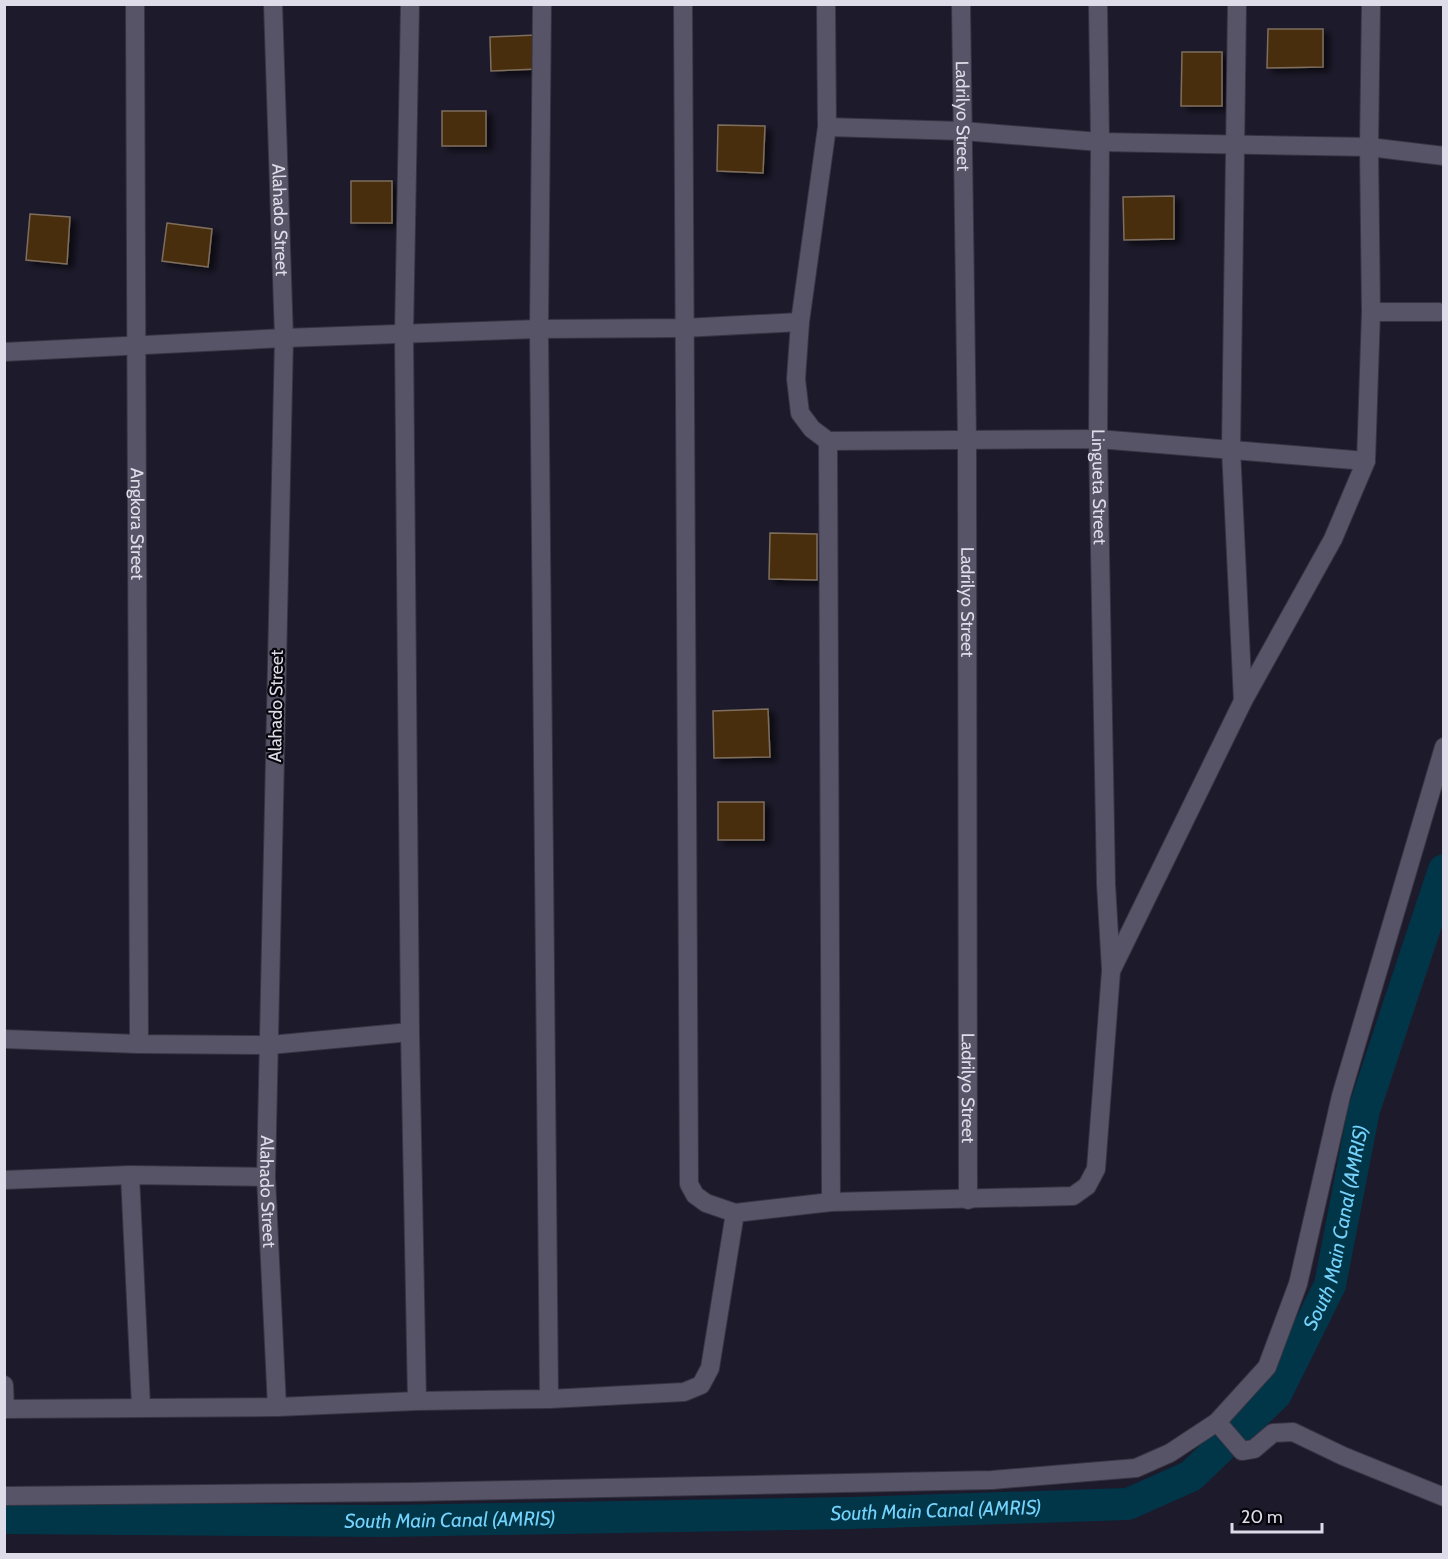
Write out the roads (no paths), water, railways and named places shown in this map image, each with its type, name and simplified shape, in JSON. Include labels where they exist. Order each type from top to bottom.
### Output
[{"type":"street","name":"Angkora Street","points":[[135,4],[139,1044]]},
{"type":"street","name":"Alahado Street","points":[[273,4],[284,338],[266,1178],[277,1407]]},
{"type":"street","points":[[410,4],[404,334],[417,1401]]},
{"type":"street","points":[[542,4],[539,329],[549,1399]]},
{"type":"street","points":[[683,4],[689,1185],[695,1195],[706,1203],[735,1213],[831,1202],[1073,1196],[1087,1186],[1096,1169],[1112,971],[1243,700],[1333,539],[1366,461],[1371,312],[1369,147],[1371,4]]},
{"type":"street","points":[[826,4],[826,127],[800,322],[796,379],[800,413],[812,429],[828,441],[1098,439],[1366,461]]},
{"type":"street","name":"Ladrilyo Street","points":[[961,4],[967,440],[968,1200]]},
{"type":"street","name":"Lingueta Street","points":[[1098,4],[1100,142],[1098,439],[1106,884],[1112,971]]},
{"type":"street","points":[[1237,4],[1231,449],[1243,700]]},
{"type":"street","points":[[826,127],[963,131],[1100,142],[1369,147],[1443,156]]},
{"type":"street","points":[[1371,312],[1438,312]]},
{"type":"street","points":[[4,352],[284,338],[539,329],[684,328],[800,322]]},
{"type":"street","points":[[828,441],[831,1202]]},
{"type":"street","points":[[4,1496],[409,1492],[992,1480],[1136,1468],[1220,1427],[1267,1367],[1298,1284],[1341,1096],[1443,747]]},
{"type":"street","points":[[4,1039],[139,1044],[270,1045],[411,1032]]},
{"type":"street","points":[[4,1180],[130,1175],[266,1178]]},
{"type":"street","points":[[130,1175],[141,1406]]},
{"type":"street","points":[[4,1385],[5,1409],[141,1406],[277,1407],[417,1401],[549,1399],[684,1392],[701,1385],[710,1368],[735,1213]]},
{"type":"street","points":[[1220,1427],[1238,1447],[1248,1452],[1273,1433],[1293,1432],[1343,1456],[1443,1497]]},
{"type":"waterway","name":"South Main Canal (AMRIS)","points":[[4,1518],[385,1521],[851,1513],[1128,1504],[1191,1476],[1276,1394],[1330,1285],[1364,1110],[1444,870]]}]
